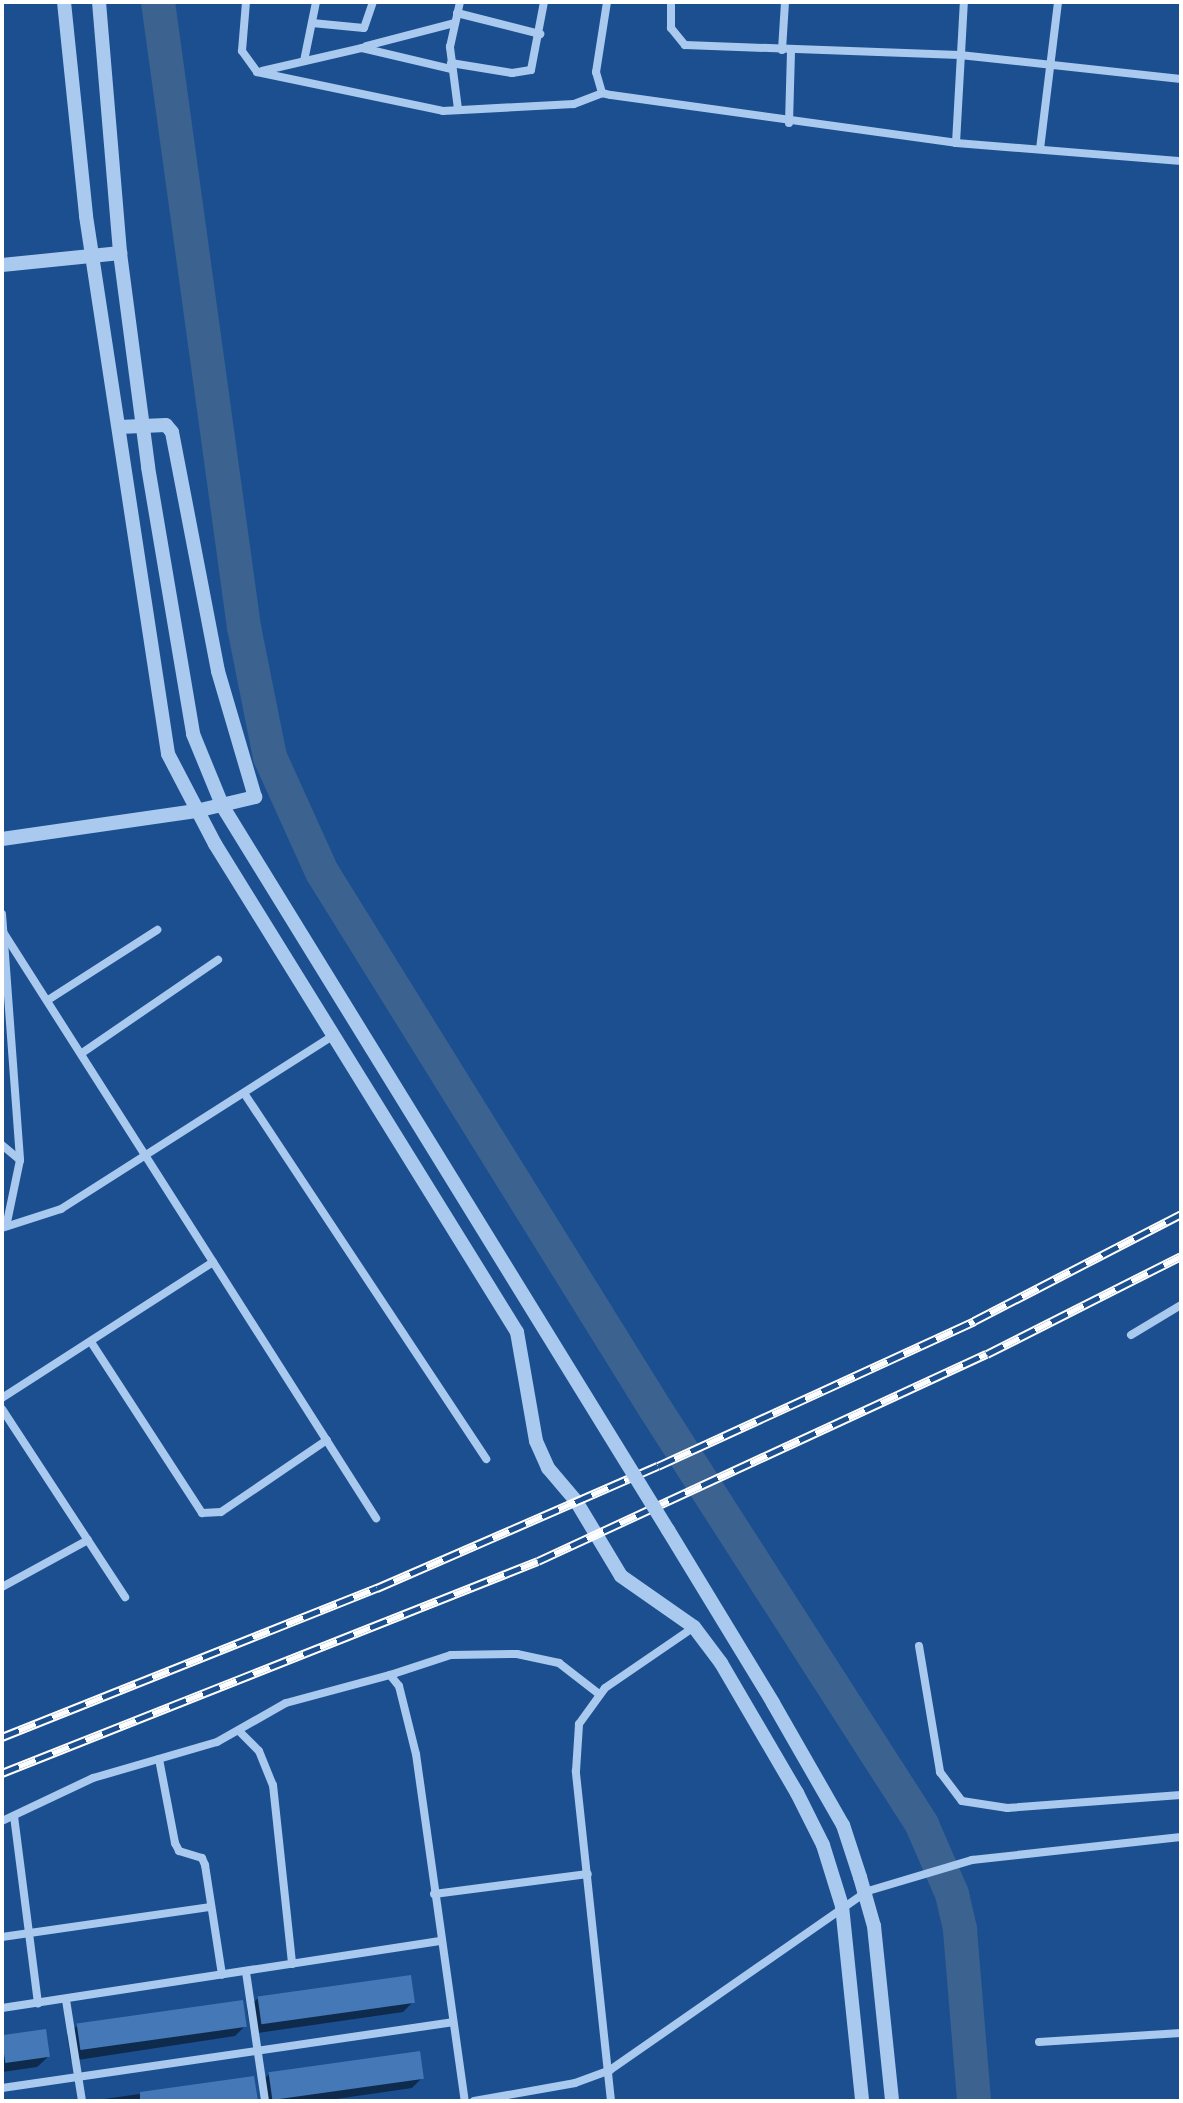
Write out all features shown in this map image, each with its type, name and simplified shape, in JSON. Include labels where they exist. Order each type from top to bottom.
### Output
[{"type":"street","points":[[64,2],[94,256],[159,710],[168,754],[196,811],[517,1332],[536,1441],[548,1468],[576,1501],[621,1576],[694,1627],[721,1663],[797,1793],[823,1845],[842,1906],[862,2101]]},
{"type":"street","points":[[99,2],[120,253],[148,467],[193,734],[223,807],[676,1543],[843,1825],[874,1926],[892,2101]]},
{"type":"street","points":[[246,2],[242,51],[257,72],[426,109],[574,104],[602,93],[789,123],[956,143],[1181,161]]},
{"type":"street","points":[[304,61],[316,2]]},
{"type":"street","points":[[312,23],[364,28],[373,2]]},
{"type":"street","points":[[458,109],[451,66],[454,23],[460,2]]},
{"type":"street","points":[[362,48],[451,66],[524,73],[535,63],[544,2]]},
{"type":"street","points":[[602,93],[596,72],[607,2]]},
{"type":"street","points":[[671,2],[671,28],[685,45],[960,55],[1181,79]]},
{"type":"street","points":[[785,2],[789,123]]},
{"type":"street","points":[[956,143],[964,2]]},
{"type":"street","points":[[1040,149],[1058,2]]},
{"type":"street","points":[[457,13],[540,34]]},
{"type":"street","points":[[257,72],[454,23]]},
{"type":"street","points":[[2,265],[120,253]]},
{"type":"street","points":[[2,839],[196,811],[255,797],[218,671],[176,446],[166,425],[119,427]]},
{"type":"street","points":[[2,914],[20,1160],[4,1225],[61,1209],[146,1158],[334,1035]]},
{"type":"street","points":[[48,1000],[157,930]]},
{"type":"street","points":[[3,932],[376,1518]]},
{"type":"street","points":[[82,1053],[218,960]]},
{"type":"street","points":[[244,1093],[486,1459]]},
{"type":"street","points":[[2,1145],[20,1160]]},
{"type":"street","points":[[2,1398],[213,1262]]},
{"type":"street","points":[[1131,1335],[1181,1305]]},
{"type":"street","points":[[91,1342],[202,1513],[221,1512],[327,1440]]},
{"type":"street","points":[[2,1409],[125,1597]]},
{"type":"street","points":[[2,1587],[88,1540]]},
{"type":"street","points":[[611,2101],[576,1741],[579,1724],[599,1694],[694,1627]]},
{"type":"street","points":[[919,1646],[940,1772],[962,1801],[1007,1808],[1181,1795]]},
{"type":"street","points":[[2,1821],[93,1778],[239,1731],[286,1703],[451,1655],[517,1654],[559,1663],[599,1694]]},
{"type":"street","points":[[390,1675],[399,1686],[416,1754],[465,2101]]},
{"type":"street","points":[[239,1731],[259,1751],[273,1785],[292,1964]]},
{"type":"street","points":[[159,1759],[175,1843],[185,1854],[202,1858],[222,1975]]},
{"type":"street","points":[[14,1816],[38,2003]]},
{"type":"street","points":[[474,2101],[521,2097],[610,2070],[842,1906],[868,1891],[935,1868],[972,1860],[1181,1837]]},
{"type":"street","points":[[434,1894],[588,1874]]},
{"type":"street","points":[[2,1937],[211,1907]]},
{"type":"street","points":[[2,2008],[440,1941]]},
{"type":"street","points":[[246,1972],[265,2101]]},
{"type":"street","points":[[66,2000],[82,2101]]},
{"type":"street","points":[[2,2088],[452,2022]]},
{"type":"street","points":[[1039,2042],[1181,2033]]},
{"type":"building","points":[[411,1975],[415,2003],[261,2024],[258,1997]]},
{"type":"building","points":[[243,2000],[247,2027],[80,2050],[77,2023]]},
{"type":"building","points":[[46,2029],[50,2057],[5,2063],[2,2035]]},
{"type":"building","points":[[420,2051],[424,2079],[272,2100],[268,2072]]},
{"type":"building","points":[[254,2076],[258,2101],[140,2101],[140,2092]]},
{"type":"waterway","points":[[158,2],[244,627],[270,757],[322,872],[656,1410],[922,1825],[952,1894],[960,1930],[974,2101]]},
{"type":"railway","points":[[2,1737],[377,1588],[658,1466],[974,1321],[1181,1214]]},
{"type":"railway","points":[[2,1773],[538,1561],[987,1354],[1181,1256]]}]
